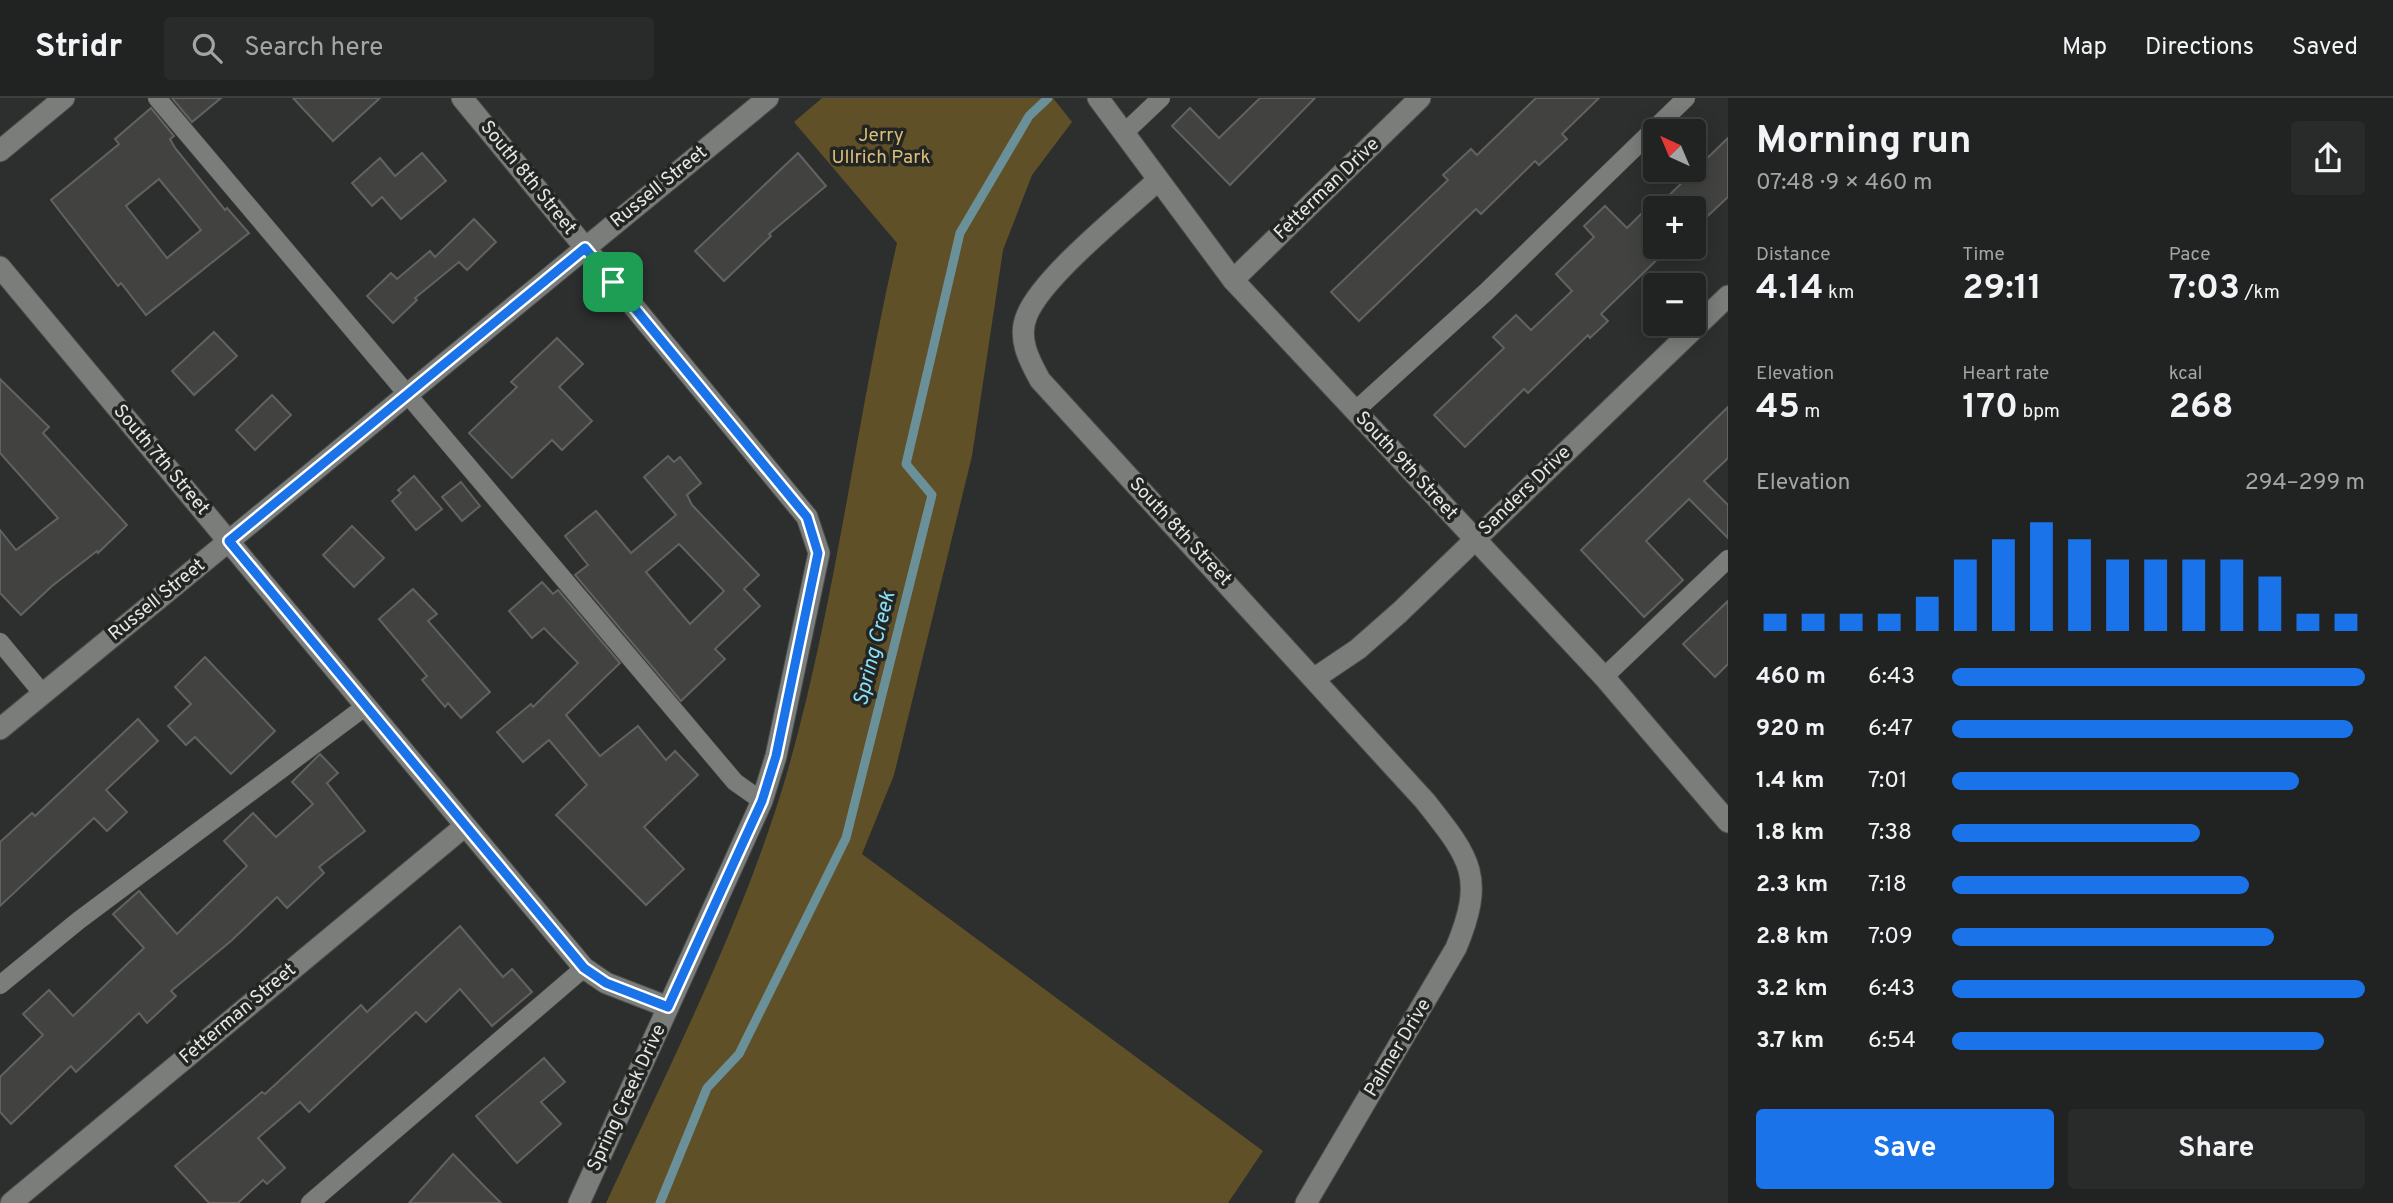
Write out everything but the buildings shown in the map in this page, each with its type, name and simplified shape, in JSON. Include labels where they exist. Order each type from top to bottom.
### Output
[{"type":"street","points":[[0,151],[64,98]]},
{"type":"street","name":"South 8th Street","points":[[462,98],[807,517]]},
{"type":"street","name":"Russell Street","points":[[0,729],[768,98]]},
{"type":"street","name":"South 9th Street","points":[[1098,98],[1233,280],[1604,677],[1726,816]]},
{"type":"street","name":"Fetterman Drive","points":[[1233,280],[1420,98]]},
{"type":"street","name":"South 8th Street","points":[[1158,180],[1042,291],[1027,315],[1023,337],[1027,357],[1040,380],[1425,801],[1462,848],[1473,887]]},
{"type":"street","name":"South 7th Street","points":[[0,267],[584,968],[606,983],[668,1007]]},
{"type":"street","name":"Sanders Drive","points":[[1315,678],[1358,649],[1400,612],[1728,296]]},
{"type":"street","name":"Spring Creek Drive","points":[[579,1203],[762,801],[776,756],[818,553],[807,517]]},
{"type":"street","name":"Fetterman Street","points":[[11,1203],[465,826]]},
{"type":"street","name":"Palmer Drive","points":[[1306,1203],[1457,948],[1469,916],[1473,887]]},
{"type":"lane","points":[[157,98],[735,782],[762,801]]},
{"type":"lane","points":[[1124,134],[1161,98]]},
{"type":"lane","points":[[1355,411],[1486,292],[1686,98]]},
{"type":"lane","points":[[1604,677],[1728,559]]},
{"type":"lane","points":[[0,642],[43,694]]},
{"type":"lane","points":[[0,985],[78,921],[366,706]]},
{"type":"lane","points":[[310,1203],[584,968]]},
{"type":"green space","name":"Jerry Ullrich Park","points":[[822,98],[1053,98],[1072,122],[1032,175],[1003,250],[972,456],[894,775],[862,854],[1263,1151],[1228,1203],[606,1203],[704,991],[750,883],[787,773],[820,642],[897,243],[794,122]]},
{"type":"waterway","name":"Spring Creek","points":[[660,1203],[707,1088],[739,1054],[846,838],[932,495],[906,464],[960,233],[1029,116],[1048,98]]},
{"type":"route","points":[[585,248],[613,282],[807,517],[818,553],[776,756],[762,801],[668,1007],[606,983],[584,968],[229,541],[585,248]]}]
